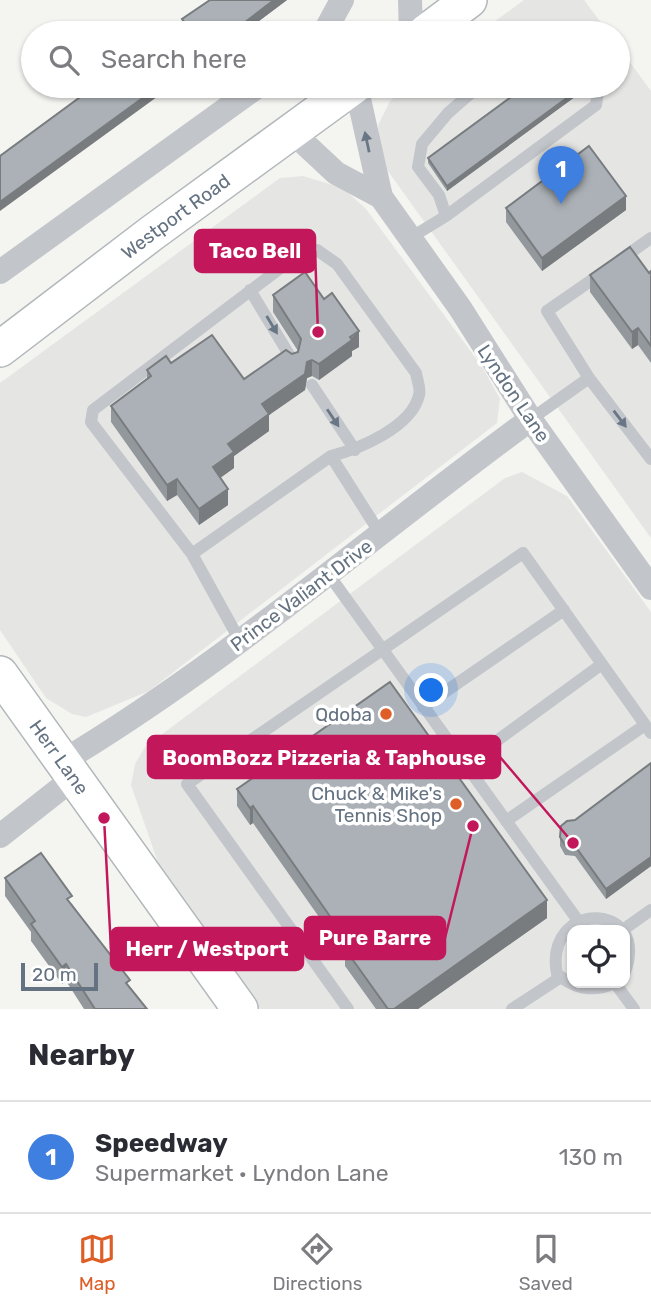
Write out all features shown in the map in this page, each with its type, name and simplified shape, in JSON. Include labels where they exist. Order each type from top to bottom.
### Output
[{"type":"main road","name":"Westport Road","points":[[0,349],[338,98]]},
{"type":"main road","name":"Herr Lane","points":[[0,674],[240,1009]]},
{"type":"street","points":[[331,21],[342,0]]},
{"type":"street","points":[[410,0],[411,21]]},
{"type":"street","points":[[0,272],[241,98]]},
{"type":"street","name":"Lyndon Lane","points":[[358,98],[381,197],[460,308],[531,419],[651,587]]},
{"type":"street","name":"Lyndon Lane","points":[[291,131],[336,173],[381,197]]},
{"type":"street","name":"Prince Valiant Drive","points":[[0,835],[69,769],[116,729],[329,575],[531,419]]},
{"type":"lane","points":[[446,216],[439,195],[418,167],[422,144],[448,113],[465,98]]},
{"type":"lane","points":[[410,238],[446,216],[596,105],[597,98]]},
{"type":"lane","points":[[651,238],[547,311],[589,378],[651,459]]},
{"type":"lane","points":[[192,554],[331,456],[355,450],[409,417],[420,393],[416,373],[337,264],[317,250],[295,257],[93,410],[91,422],[192,554],[240,641]]},
{"type":"lane","points":[[250,290],[293,361]]},
{"type":"lane","points":[[531,419],[589,378]]},
{"type":"lane","points":[[312,385],[355,450]]},
{"type":"lane","points":[[331,456],[381,535]]},
{"type":"lane","points":[[348,1009],[187,784],[381,648],[523,553],[648,729],[506,821]]},
{"type":"lane","points":[[329,575],[579,922]]},
{"type":"lane","points":[[423,707],[564,610]]},
{"type":"lane","points":[[465,764],[602,664]]},
{"type":"lane","points":[[630,925],[651,910]]},
{"type":"lane","points":[[567,983],[554,962],[557,946],[579,922],[608,918],[621,925]]},
{"type":"lane","points":[[630,938],[634,948],[630,959]]},
{"type":"lane","points":[[512,1009],[561,977]]},
{"type":"lane","points":[[619,988],[634,1009]]},
{"type":"shaded area","points":[[524,0],[584,0],[600,21],[495,21]]},
{"type":"shaded area","points":[[630,62],[651,91],[651,538],[385,167],[378,125],[394,98],[630,98]]},
{"type":"shaded area","points":[[303,176],[343,188],[366,209],[483,368],[500,399],[497,423],[149,691],[86,717],[72,714],[46,698],[0,630],[0,383],[280,178]]},
{"type":"shaded area","points":[[522,472],[567,496],[651,612],[651,1009],[260,1009],[161,871],[131,785],[135,764],[145,747],[505,478]]},
{"type":"building","points":[[210,0],[274,0],[247,21],[182,19]]},
{"type":"building","points":[[79,98],[143,98],[0,202],[0,156]]},
{"type":"building","points":[[510,98],[567,98],[447,186],[428,158]]},
{"type":"building","points":[[589,146],[626,196],[542,258],[506,208]]},
{"type":"building","points":[[630,247],[649,273],[651,271],[651,346],[638,328],[632,332],[590,275]]},
{"type":"building","points":[[305,272],[324,299],[332,293],[359,331],[350,337],[352,340],[319,364],[312,360],[307,362],[305,374],[262,404],[269,414],[228,444],[234,452],[213,467],[228,489],[199,509],[177,479],[167,485],[111,406],[151,376],[147,370],[166,356],[171,363],[212,335],[244,379],[286,350],[292,354],[298,352],[301,339],[273,295]]},
{"type":"building","points":[[390,682],[547,900],[394,1009],[388,1009],[345,949],[350,945],[253,806],[250,808],[237,789]]},
{"type":"building","points":[[651,763],[651,857],[606,889],[575,846],[565,845],[560,837],[561,826],[567,821],[575,820]]},
{"type":"building","points":[[41,853],[72,896],[67,899],[130,980],[126,983],[147,1009],[95,1009],[66,964],[62,967],[31,924],[35,921],[5,878]]},
{"type":"place","name":"Speedway","points":[[561,204]]},
{"type":"place","name":"Taco Bell","points":[[318,332]]},
{"type":"place","name":"Qdoba","points":[[386,714]]},
{"type":"place","name":"Chuck & Mike's Tennis Shop","points":[[456,804]]},
{"type":"place","name":"Herr / Westport","points":[[104,818]]},
{"type":"place","name":"Pure Barre","points":[[473,826]]},
{"type":"place","name":"BoomBozz Pizzeria & Taphouse","points":[[573,843]]}]
